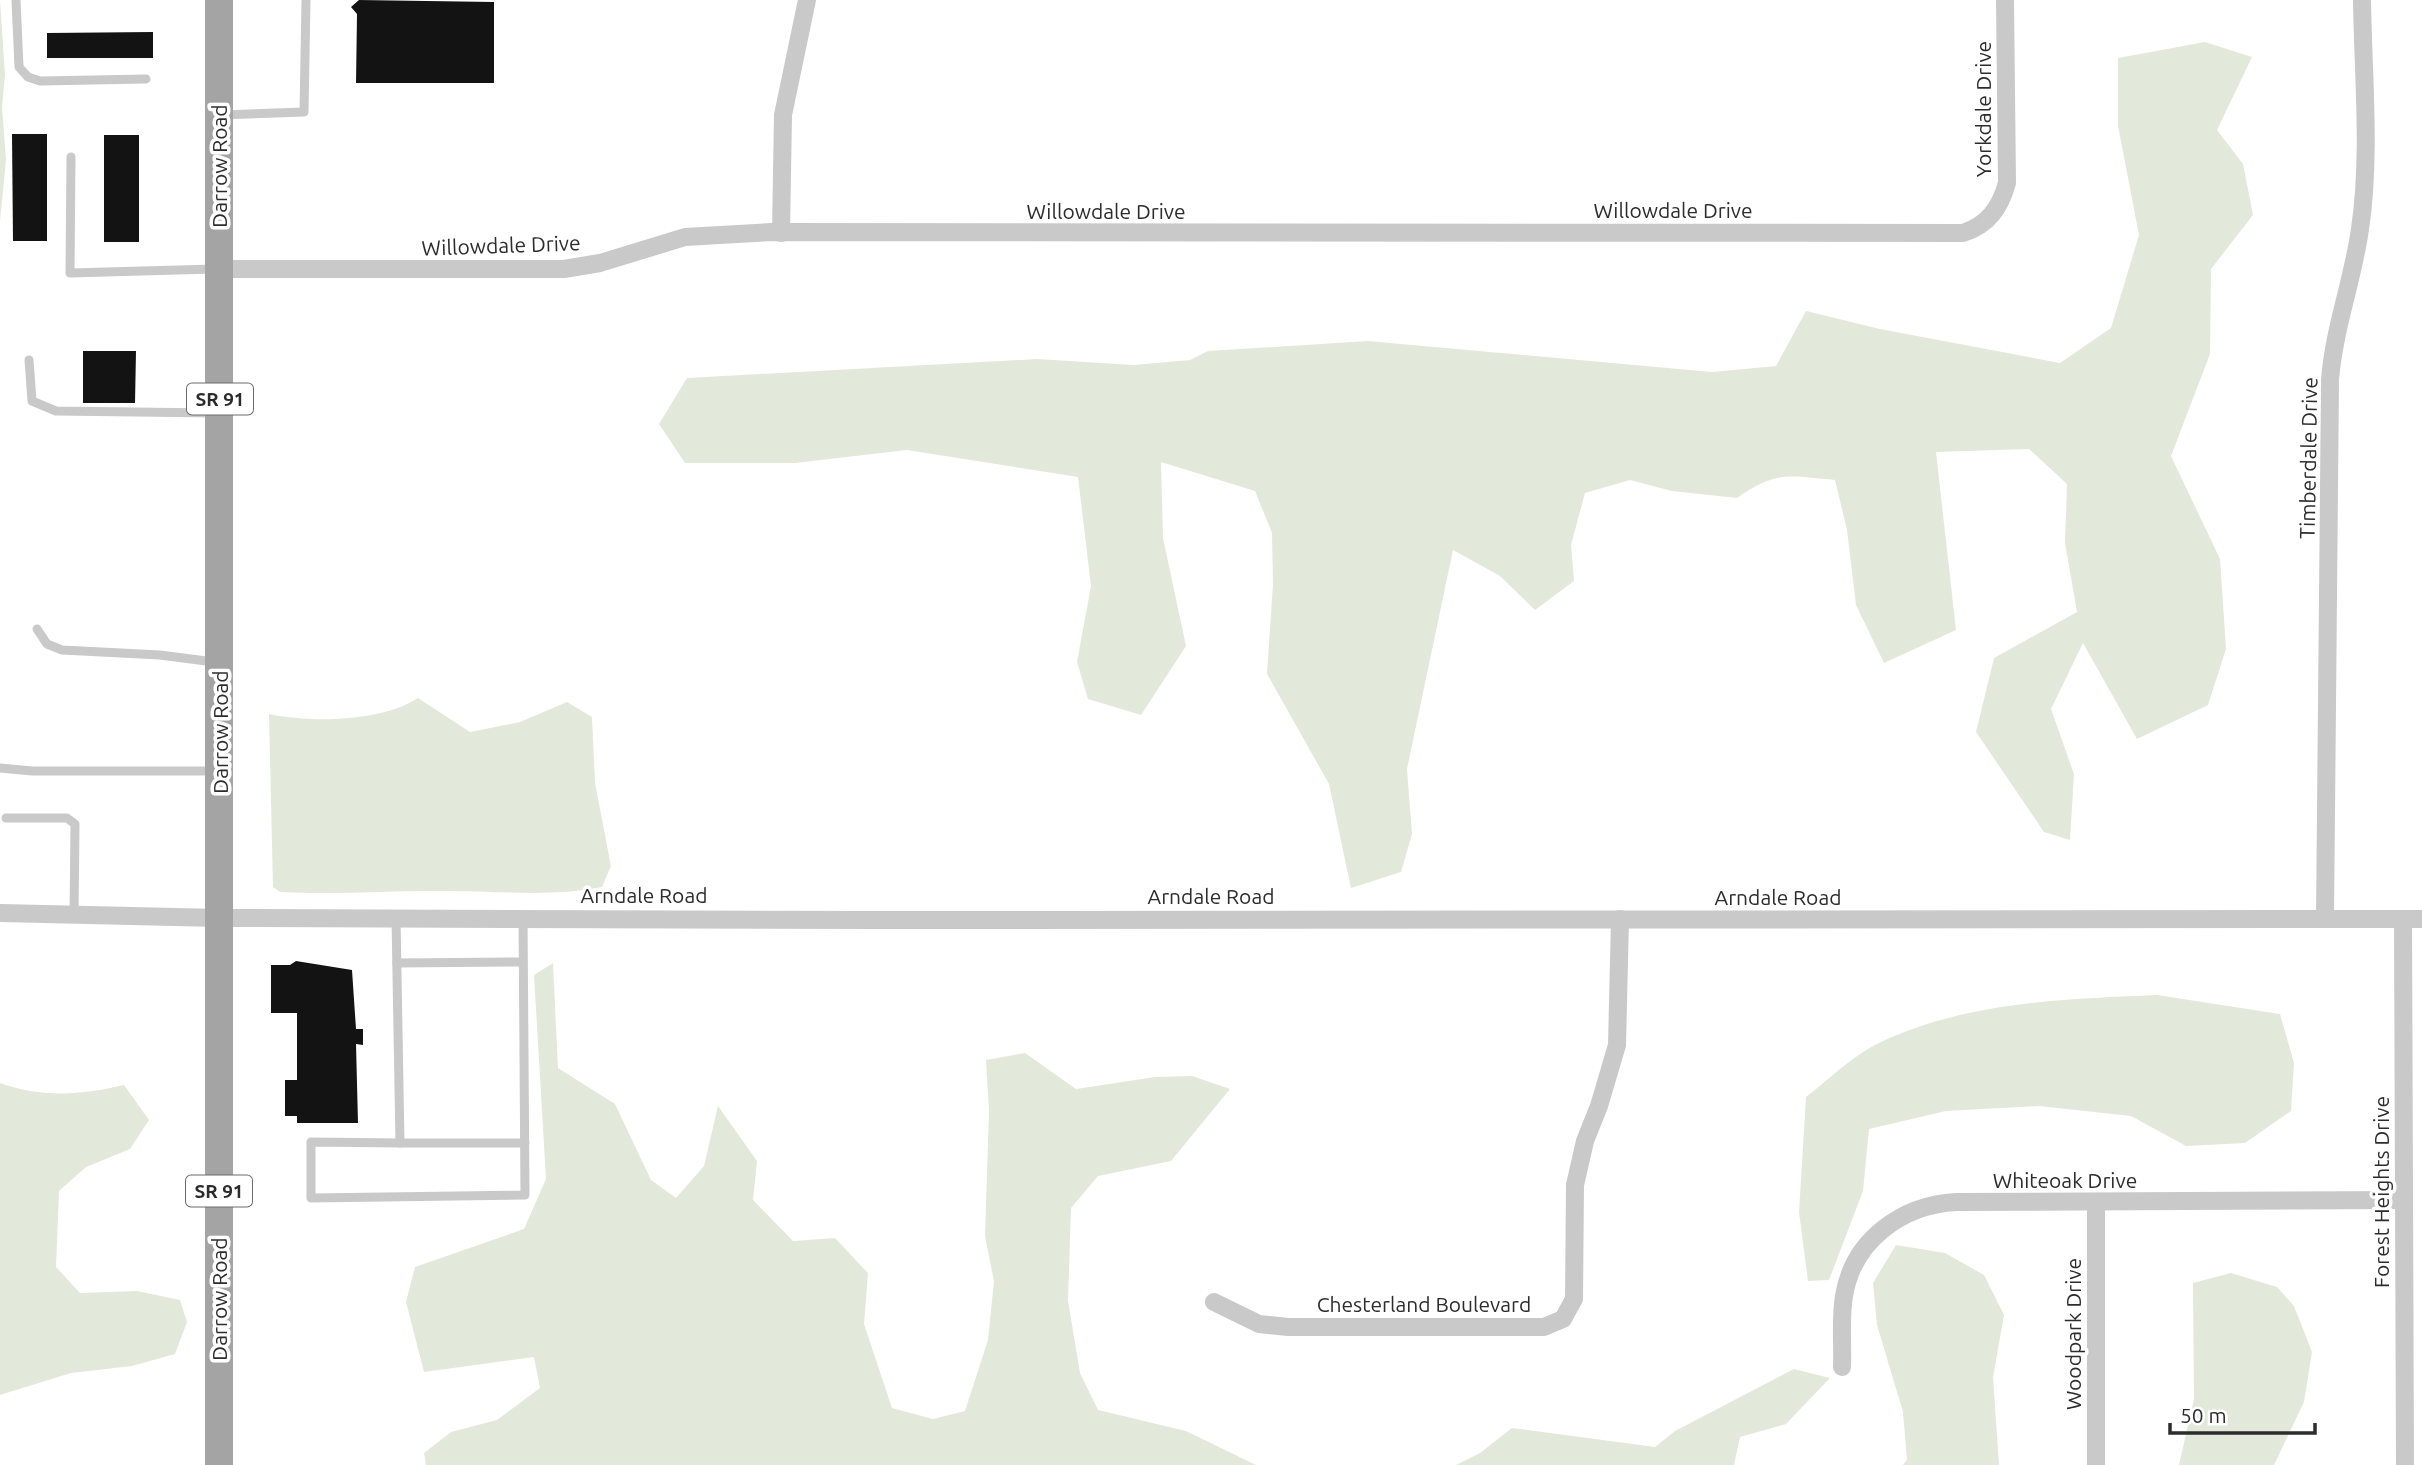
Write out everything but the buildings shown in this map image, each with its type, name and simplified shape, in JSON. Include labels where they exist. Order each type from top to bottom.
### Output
[{"type":"main road","name":"Darrow Road","points":[[219,0],[219,1465]]},
{"type":"street","points":[[781,233],[783,115],[807,0]]},
{"type":"street","name":"Yorkdale Drive","points":[[1993,215],[2003,200],[2007,183],[2005,0]]},
{"type":"street","name":"Timberdale Drive","points":[[2325,919],[2330,380],[2339,316],[2356,252],[2363,205],[2362,0]]},
{"type":"street","name":"Willowdale Drive","points":[[219,269],[564,269],[600,263],[685,237],[781,233],[1950,234],[1971,230],[1993,215]]},
{"type":"street","name":"Arndale Road","points":[[0,913],[219,918],[2422,919]]},
{"type":"street","name":"Chesterland Boulevard","points":[[1214,1303],[1259,1324],[1288,1327],[1544,1327],[1563,1319],[1574,1299],[1577,1169],[1617,1045],[1620,919]]},
{"type":"street","name":"Forest Heights Drive","points":[[2403,919],[2403,1200],[2413,1326],[2405,1465]]},
{"type":"street","name":"Whiteoak Drive","points":[[1842,1367],[1844,1297],[1848,1278],[1870,1241],[1896,1220],[1940,1203],[2403,1200]]},
{"type":"street","name":"Woodpark Drive","points":[[2096,1202],[2096,1465]]},
{"type":"lane","points":[[16,0],[19,68],[28,77],[40,81],[146,79]]},
{"type":"lane","points":[[219,115],[304,112],[306,0]]},
{"type":"lane","points":[[71,157],[70,273],[219,269]]},
{"type":"lane","points":[[29,360],[32,401],[56,411],[220,413]]},
{"type":"lane","points":[[37,629],[47,644],[62,650],[160,655],[220,663]]},
{"type":"lane","points":[[0,768],[32,771],[220,771]]},
{"type":"lane","points":[[6,818],[67,818],[75,824],[74,915]]},
{"type":"lane","points":[[396,917],[400,1143]]},
{"type":"lane","points":[[523,917],[525,1195],[311,1198],[310,1142],[524,1143]]},
{"type":"lane","points":[[397,963],[523,962]]},
{"type":"shaded area","points":[[0,0],[5,75],[2,107],[6,160],[0,221]]},
{"type":"shaded area","points":[[2205,42],[2252,57],[2217,130],[2243,164],[2253,215],[2211,269],[2210,354],[2171,456],[2220,559],[2226,649],[2208,705],[2137,739],[2083,643],[2051,709],[2074,774],[2070,840],[2044,832],[1976,732],[1994,658],[2077,612],[2065,543],[2067,484],[2029,449],[1936,452],[1956,630],[1884,663],[1856,605],[1847,530],[1835,480],[1783,477],[1762,483],[1737,498],[1672,491],[1630,480],[1585,493],[1571,545],[1574,581],[1535,610],[1500,576],[1453,550],[1407,769],[1412,834],[1401,872],[1351,888],[1329,784],[1267,674],[1273,584],[1272,533],[1255,491],[1161,462],[1163,538],[1186,646],[1141,715],[1088,699],[1077,662],[1091,586],[1078,477],[907,450],[795,463],[685,463],[659,424],[687,378],[1037,359],[1134,365],[1190,360],[1208,351],[1368,341],[1712,372],[1776,366],[1806,311],[1880,329],[2060,363],[2111,328],[2139,235],[2118,126],[2118,58]]},
{"type":"shaded area","points":[[418,698],[470,732],[520,722],[567,702],[592,717],[595,783],[611,866],[602,887],[540,893],[319,893],[280,892],[273,887],[269,714],[305,719],[366,716],[403,706]]},
{"type":"shaded area","points":[[553,963],[558,1068],[615,1104],[651,1180],[676,1198],[704,1166],[718,1106],[757,1161],[753,1200],[793,1241],[835,1238],[868,1273],[864,1324],[892,1408],[933,1419],[965,1411],[988,1340],[994,1281],[985,1236],[989,1111],[986,1060],[1025,1053],[1076,1089],[1155,1077],[1192,1076],[1230,1089],[1171,1161],[1098,1176],[1071,1208],[1068,1301],[1080,1373],[1098,1410],[1186,1431],[1256,1465],[426,1465],[424,1453],[451,1432],[497,1420],[540,1388],[534,1357],[424,1372],[406,1302],[415,1267],[524,1229],[546,1179],[534,975]]},
{"type":"shaded area","points":[[2157,995],[2280,1014],[2294,1063],[2291,1111],[2245,1143],[2186,1146],[2131,1116],[2039,1106],[1946,1111],[1869,1129],[1863,1191],[1829,1280],[1808,1281],[1799,1212],[1806,1097],[1875,1045],[1942,1020],[2013,1005]]},
{"type":"shaded area","points":[[0,1083],[46,1093],[93,1091],[124,1085],[149,1120],[130,1149],[86,1167],[59,1191],[56,1267],[80,1293],[137,1291],[180,1300],[187,1322],[175,1354],[132,1366],[71,1373],[0,1395]]},
{"type":"shaded area","points":[[1896,1245],[1945,1253],[1984,1275],[2004,1315],[1993,1377],[1999,1465],[1903,1465],[1907,1460],[1903,1412],[1877,1325],[1873,1283]]},
{"type":"shaded area","points":[[2231,1273],[2277,1287],[2294,1306],[2312,1352],[2304,1402],[2274,1465],[2179,1465],[2194,1399],[2193,1283]]},
{"type":"shaded area","points":[[1794,1369],[1830,1378],[1786,1424],[1740,1437],[1734,1465],[1456,1465],[1480,1453],[1512,1428],[1655,1447],[1675,1431]]}]
